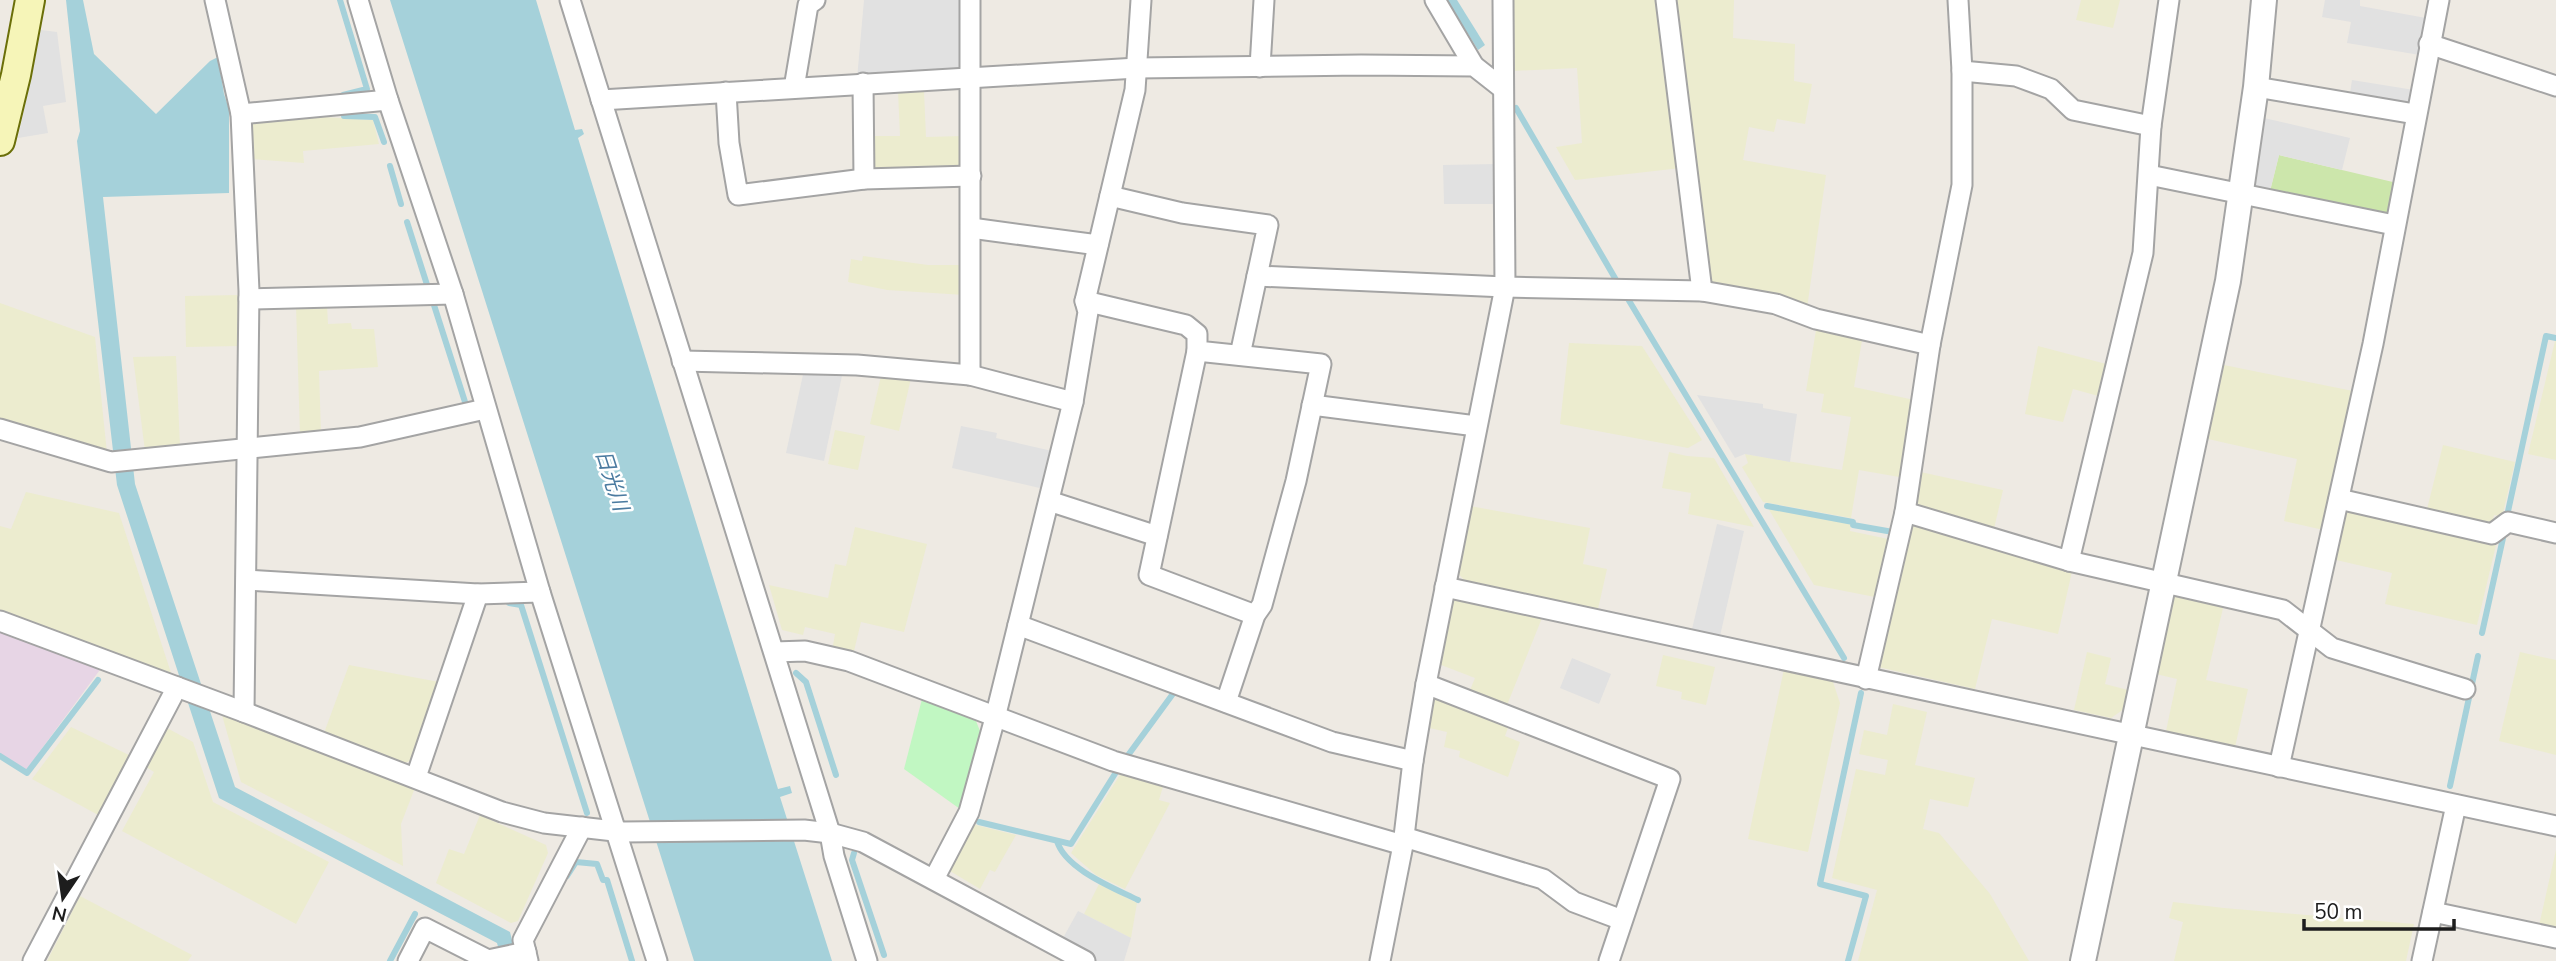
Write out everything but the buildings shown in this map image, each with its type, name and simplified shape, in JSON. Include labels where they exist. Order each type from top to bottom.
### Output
[{"type":"main road","points":[[0,141],[30,0]]},
{"type":"street","points":[[215,0],[241,114],[249,299],[244,712]]},
{"type":"street","points":[[358,0],[387,100],[453,295],[540,592],[619,832],[657,961]]},
{"type":"street","points":[[570,0],[830,833],[834,856],[867,961]]},
{"type":"street","points":[[794,88],[808,5],[815,0]]},
{"type":"street","points":[[970,0],[970,375]]},
{"type":"street","points":[[934,879],[969,812],[1073,402],[1088,312],[1085,301],[1135,90],[1141,0]]},
{"type":"street","points":[[1260,66],[1264,0]]},
{"type":"street","points":[[1435,0],[1474,66],[1502,88]]},
{"type":"street","points":[[1380,961],[1404,841],[1413,761],[1426,684],[1505,287],[1503,0]]},
{"type":"street","points":[[1666,0],[1702,291]]},
{"type":"street","points":[[1866,679],[1905,512],[1930,345],[1962,185],[1962,71],[1958,0]]},
{"type":"street","points":[[2070,561],[2143,253],[2151,126],[2169,0]]},
{"type":"street","points":[[2083,961],[2228,281],[2256,87],[2264,0]]},
{"type":"street","points":[[2279,767],[2373,344],[2439,0]]},
{"type":"street","points":[[2429,44],[2556,86]]},
{"type":"street","points":[[601,100],[1137,68],[1474,66]]},
{"type":"street","points":[[1962,71],[2016,76],[2051,89],[2074,110],[2151,126]]},
{"type":"street","points":[[863,83],[864,179]]},
{"type":"street","points":[[2256,87],[2415,114]]},
{"type":"street","points":[[726,92],[729,143],[738,195],[864,179],[971,176]]},
{"type":"street","points":[[241,114],[387,100]]},
{"type":"street","points":[[2149,175],[2394,225]]},
{"type":"street","points":[[1110,196],[1182,213],[1268,225],[1240,355]]},
{"type":"street","points":[[971,228],[1098,245]]},
{"type":"street","points":[[1257,276],[1505,287],[1702,291],[1776,304],[1816,319],[1930,345]]},
{"type":"street","points":[[249,299],[453,295]]},
{"type":"street","points":[[1085,301],[1186,325],[1197,334],[1197,351],[1149,575],[1255,615]]},
{"type":"street","points":[[1197,351],[1321,364],[1296,481],[1262,605],[1255,615],[1226,702]]},
{"type":"street","points":[[682,361],[857,365],[970,375],[1073,402]]},
{"type":"street","points":[[1312,405],[1476,426]]},
{"type":"street","points":[[0,429],[111,461],[360,437],[485,409]]},
{"type":"street","points":[[2339,499],[2492,534],[2508,522],[2556,533]]},
{"type":"street","points":[[1049,500],[1157,536]]},
{"type":"street","points":[[1905,512],[2070,561],[2283,610],[2332,648],[2465,689]]},
{"type":"street","points":[[247,580],[478,594],[540,592]]},
{"type":"street","points":[[1445,587],[2556,826]]},
{"type":"street","points":[[416,777],[478,594]]},
{"type":"street","points":[[0,621],[502,811],[544,823],[619,832],[804,830],[830,833],[863,842],[1085,961]]},
{"type":"street","points":[[1018,625],[1332,742],[1413,761]]},
{"type":"street","points":[[774,652],[805,651],[849,661],[1113,761],[1543,879],[1574,902],[1622,920]]},
{"type":"street","points":[[1426,684],[1670,779],[1609,961]]},
{"type":"street","points":[[33,961],[180,688]]},
{"type":"street","points":[[2422,961],[2456,805]]},
{"type":"street","points":[[408,961],[425,928],[488,960],[524,955],[523,940],[582,827]]},
{"type":"street","points":[[2433,912],[2556,938]]},
{"type":"shaded area","points":[[864,0],[963,0],[964,65],[956,75],[857,79]]},
{"type":"shaded area","points":[[2325,0],[2360,0],[2360,6],[2426,18],[2420,55],[2347,43],[2351,22],[2322,17]]},
{"type":"shaded area","points":[[41,30],[57,32],[66,102],[43,106],[48,133],[18,138]]},
{"type":"shaded area","points":[[2352,80],[2414,90],[2412,103],[2403,109],[2349,99]]},
{"type":"shaded area","points":[[2264,118],[2350,138],[2342,170],[2279,155],[2269,195],[2255,191]]},
{"type":"shaded area","points":[[1496,164],[1497,204],[1444,204],[1443,165]]},
{"type":"shaded area","points":[[804,370],[843,371],[824,461],[786,453]]},
{"type":"shaded area","points":[[1697,395],[1763,404],[1763,408],[1797,414],[1790,462],[1745,454],[1735,458]]},
{"type":"shaded area","points":[[961,426],[997,433],[996,438],[1052,451],[1044,489],[952,468]]},
{"type":"shaded area","points":[[1717,524],[1744,531],[1720,636],[1692,629]]},
{"type":"shaded area","points":[[0,630],[102,667],[26,770],[0,753]]},
{"type":"shaded area","points":[[1572,658],[1611,674],[1599,704],[1560,688]]},
{"type":"shaded area","points":[[1078,911],[1131,938],[1124,961],[1096,961],[1063,938]]},
{"type":"green space","points":[[1511,0],[1661,0],[1681,168],[1575,180],[1556,147],[1582,143],[1577,68],[1512,71]]},
{"type":"green space","points":[[1671,0],[1734,0],[1733,38],[1795,44],[1794,81],[1812,84],[1805,124],[1777,119],[1774,132],[1749,127],[1743,160],[1826,175],[1807,308],[1714,288],[1704,279]]},
{"type":"green space","points":[[2081,0],[2120,0],[2113,28],[2076,20]]},
{"type":"green space","points":[[898,91],[924,91],[926,137],[963,136],[963,166],[958,171],[872,172],[868,136],[900,136]]},
{"type":"green space","points":[[324,117],[373,120],[379,144],[303,151],[304,163],[250,159],[249,130],[255,122]]},
{"type":"green space","points":[[2279,155],[2397,183],[2391,214],[2385,217],[2269,195]]},
{"type":"green space","points":[[863,256],[928,265],[964,265],[964,295],[887,290],[848,282],[851,259],[862,261]]},
{"type":"green space","points":[[239,295],[240,346],[186,347],[185,296]]},
{"type":"green space","points":[[0,303],[95,337],[107,453],[0,422]]},
{"type":"green space","points":[[327,305],[328,324],[351,323],[352,329],[374,329],[378,367],[319,371],[321,433],[300,435],[296,306]]},
{"type":"green space","points":[[1817,324],[1863,335],[1854,387],[1919,401],[1905,478],[1859,470],[1851,518],[1763,502],[1742,467],[1748,463],[1745,454],[1842,470],[1851,417],[1821,412],[1824,394],[1806,391]]},
{"type":"green space","points":[[2556,341],[2556,460],[2528,454]]},
{"type":"green space","points":[[1569,343],[1642,346],[1702,440],[1688,448],[1560,424]]},
{"type":"green space","points":[[2038,346],[2110,365],[2102,397],[2073,389],[2063,422],[2025,414]]},
{"type":"green space","points":[[176,356],[180,446],[145,451],[133,357]]},
{"type":"green space","points":[[2224,365],[2358,392],[2328,531],[2284,521],[2297,459],[2208,439]]},
{"type":"green space","points":[[881,376],[911,378],[899,431],[870,424]]},
{"type":"green space","points":[[835,430],[865,436],[858,470],[828,464]]},
{"type":"green space","points":[[2443,445],[2515,462],[2502,517],[2494,515],[2491,529],[2426,513]]},
{"type":"green space","points":[[1669,452],[1714,458],[1754,527],[1688,514],[1691,493],[1662,488]]},
{"type":"green space","points":[[1916,471],[2003,490],[1993,533],[1914,509]]},
{"type":"green space","points":[[26,492],[119,513],[171,673],[0,610],[0,526],[11,529]]},
{"type":"green space","points":[[2344,505],[2497,541],[2477,625],[2385,604],[2392,573],[2332,559]]},
{"type":"green space","points":[[1470,506],[1590,528],[1583,564],[1607,569],[1598,609],[1465,581],[1454,569]]},
{"type":"green space","points":[[1768,508],[1851,524],[1850,531],[1893,540],[1880,598],[1814,585]]},
{"type":"green space","points":[[1908,521],[2073,567],[2058,634],[1992,619],[1975,689],[1878,667]]},
{"type":"green space","points":[[855,527],[927,544],[904,632],[861,622],[853,655],[832,651],[835,634],[805,627],[803,635],[782,630],[769,585],[828,598],[835,564],[846,566]]},
{"type":"green space","points":[[2175,593],[2224,604],[2206,680],[2248,689],[2235,747],[2166,731],[2177,679],[2156,674]]},
{"type":"green space","points":[[1453,598],[1542,618],[1505,710],[1468,695],[1475,678],[1436,663]]},
{"type":"green space","points":[[2087,652],[2111,658],[2105,684],[2128,690],[2124,709],[2111,718],[2074,710]]},
{"type":"green space","points":[[2520,652],[2556,660],[2556,755],[2499,741]]},
{"type":"green space","points":[[1663,655],[1715,667],[1706,705],[1681,699],[1682,692],[1656,686]]},
{"type":"green space","points":[[349,665],[439,682],[412,760],[405,763],[324,733]]},
{"type":"green space","points":[[1784,669],[1832,679],[1840,703],[1808,852],[1748,839]]},
{"type":"green space","points":[[1430,695],[1510,722],[1505,736],[1520,742],[1508,777],[1459,757],[1460,751],[1444,747],[1447,732],[1425,727]]},
{"type":"green space","points":[[922,699],[976,721],[980,731],[960,809],[904,769]]},
{"type":"green space","points":[[1893,704],[1927,712],[1915,765],[1975,778],[1968,807],[1930,799],[1923,829],[1939,833],[1990,894],[2029,961],[1858,961],[1877,890],[1832,878],[1856,769],[1885,775],[1888,760],[1859,754],[1864,730],[1887,735]]},
{"type":"green space","points":[[222,715],[416,785],[401,824],[403,866],[241,782]]},
{"type":"green space","points":[[71,727],[131,756],[100,816],[32,779]]},
{"type":"green space","points":[[167,728],[193,742],[213,802],[329,862],[296,924],[122,831],[154,772],[146,767]]},
{"type":"green space","points":[[1123,770],[1164,783],[1159,800],[1170,803],[1125,889],[1096,875],[1071,853]]},
{"type":"green space","points":[[480,815],[546,845],[548,853],[518,921],[511,923],[436,883],[449,849],[464,854]]},
{"type":"green space","points":[[972,824],[1016,835],[995,872],[990,870],[980,889],[950,871]]},
{"type":"green space","points":[[2556,850],[2556,934],[2538,930]]},
{"type":"green space","points":[[1099,884],[1137,903],[1131,938],[1084,914]]},
{"type":"green space","points":[[80,896],[192,955],[188,961],[47,961]]},
{"type":"green space","points":[[2173,902],[2414,924],[2406,961],[2174,961],[2183,922],[2169,918]]},
{"type":"water","points":[[66,0],[83,0],[94,54],[156,114],[210,61],[218,57],[229,109],[229,193],[103,197],[135,484],[235,787],[510,932],[517,961],[502,961],[497,943],[219,798],[117,485],[77,141],[80,131]]},
{"type":"water","name":"日光川","points":[[390,0],[536,0],[575,130],[582,129],[584,134],[578,138],[778,789],[790,786],[792,793],[780,797],[832,961],[694,961]]},
{"type":"water","points":[[1447,0],[1457,0],[1485,45],[1478,50]]},
{"type":"waterway","points":[[340,0],[367,89],[343,95]]},
{"type":"waterway","points":[[1516,108],[1619,285]]},
{"type":"waterway","points":[[344,116],[375,117],[384,142]]},
{"type":"waterway","points":[[390,166],[401,204]]},
{"type":"waterway","points":[[407,222],[429,291]]},
{"type":"waterway","points":[[1625,294],[1844,658]]},
{"type":"waterway","points":[[433,302],[466,405]]},
{"type":"waterway","points":[[2507,516],[2546,336],[2556,338]]},
{"type":"waterway","points":[[1767,506],[1893,532]]},
{"type":"waterway","points":[[2482,633],[2503,538]]},
{"type":"waterway","points":[[509,603],[521,605],[587,813]]},
{"type":"waterway","points":[[2450,786],[2478,656]]},
{"type":"waterway","points":[[796,673],[806,682],[836,775]]},
{"type":"waterway","points":[[0,756],[27,773],[98,680]]},
{"type":"waterway","points":[[1126,758],[1175,691]]},
{"type":"waterway","points":[[1848,961],[1866,896],[1820,884],[1861,693]]},
{"type":"waterway","points":[[979,822],[1071,844],[1118,769]]},
{"type":"waterway","points":[[1057,841],[1062,851],[1080,869],[1138,900]]},
{"type":"waterway","points":[[854,853],[852,860],[884,955]]},
{"type":"waterway","points":[[567,876],[576,862],[597,864],[603,880],[607,880],[632,961]]},
{"type":"waterway","points":[[390,961],[415,914]]}]
